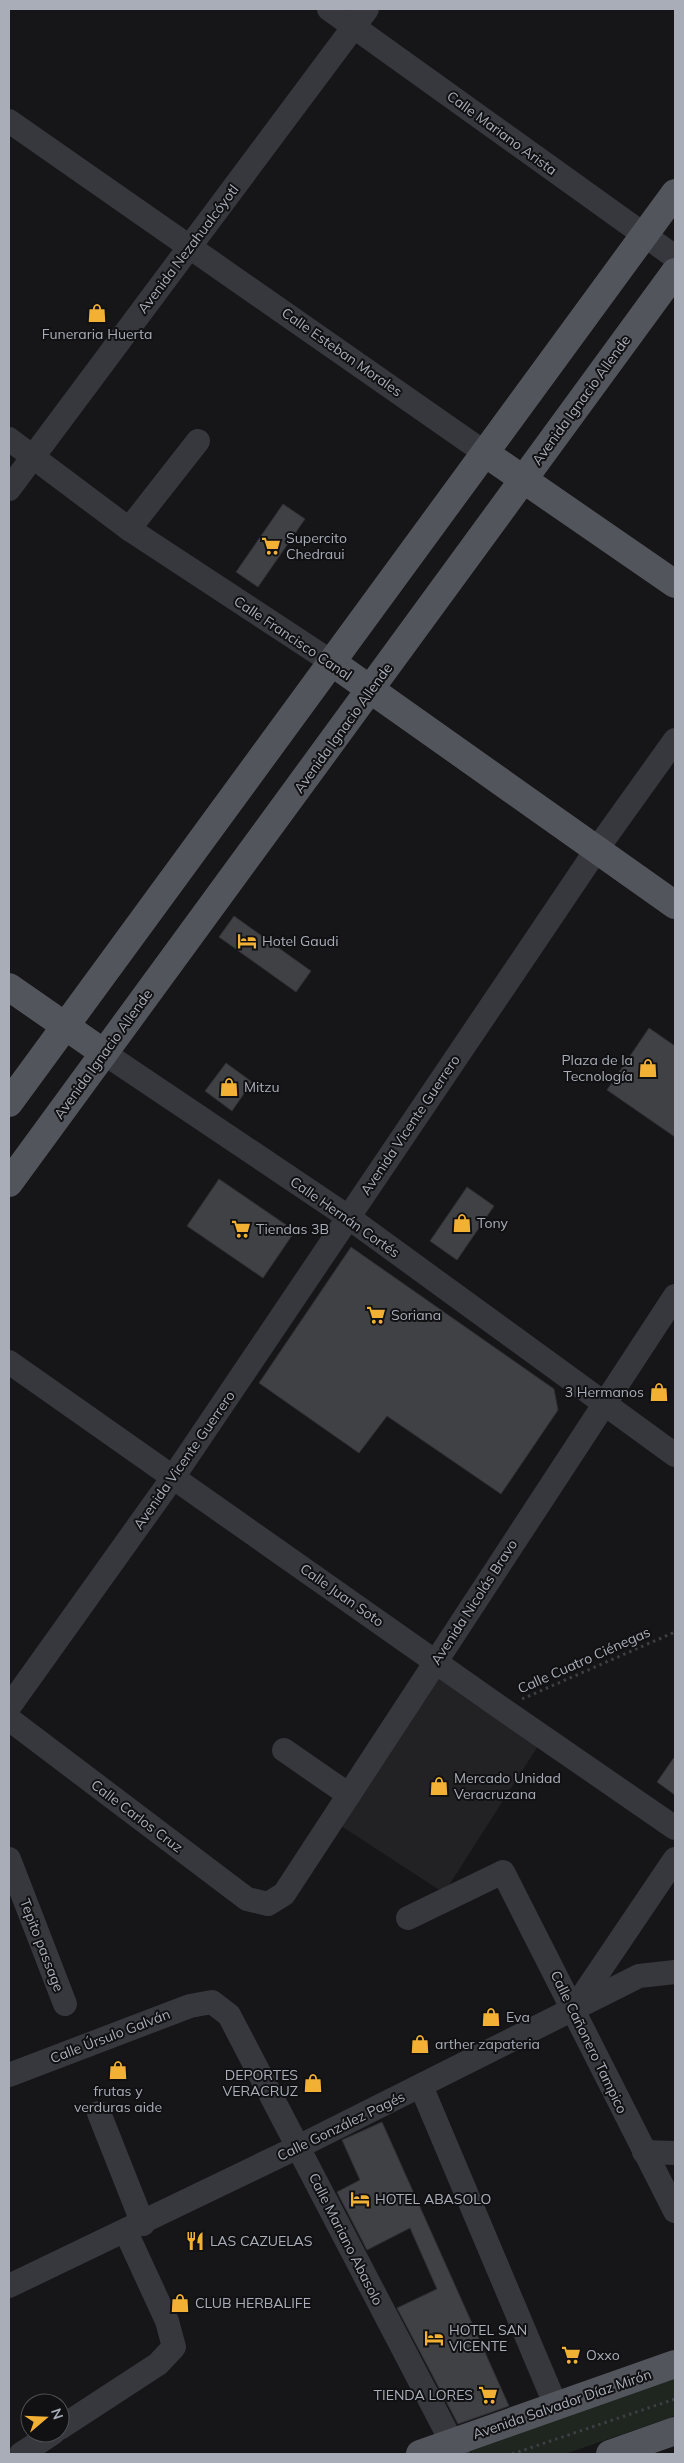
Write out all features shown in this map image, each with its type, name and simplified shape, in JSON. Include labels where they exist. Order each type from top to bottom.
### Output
[{"type":"main road","points":[[9,1103],[333,663],[675,193]]},
{"type":"main road","name":"Avenida Ignacio Allende","points":[[9,1183],[675,272]]},
{"type":"main road","name":"Calle Esteban Morales","points":[[485,453],[675,584]]},
{"type":"main road","name":"Calle Francisco Canal","points":[[333,663],[675,905]]},
{"type":"main road","name":"Calle Hernán Cortés","points":[[9,987],[104,1054]]},
{"type":"main road","name":"Avenida Salvador Díaz Mirón","points":[[420,2454],[455,2449],[556,2406],[675,2364]]},
{"type":"main road","points":[[610,2454],[675,2431]]},
{"type":"street","name":"Calle Mariano Arista","points":[[330,9],[360,17],[644,236],[675,257]]},
{"type":"street","name":"Avenida Nezahualcóyotl","points":[[9,489],[360,17]]},
{"type":"street","name":"Calle Esteban Morales","points":[[9,121],[191,246],[485,453]]},
{"type":"street","name":"Calle Francisco Canal","points":[[9,439],[129,529],[333,663]]},
{"type":"street","points":[[129,529],[198,440]]},
{"type":"street","name":"Avenida Vicente Guerrero","points":[[9,1707],[174,1476],[597,849],[675,740]]},
{"type":"street","name":"Calle Hernán Cortés","points":[[104,1054],[348,1217],[602,1404],[675,1455]]},
{"type":"street","name":"Avenida Nicolás Bravo","points":[[268,1904],[284,1894],[602,1404],[675,1296]]},
{"type":"street","name":"Calle Juan Soto","points":[[9,1362],[675,1828]]},
{"type":"street","name":"Calle Carlos Cruz","points":[[9,1719],[247,1899],[268,1904]]},
{"type":"street","points":[[284,1750],[349,1795]]},
{"type":"street","name":"Tepito passage","points":[[9,1859],[65,2004]]},
{"type":"street","points":[[573,2009],[675,1859]]},
{"type":"street","name":"Calle Cañonero Tampico","points":[[408,1918],[503,1872],[675,2211]]},
{"type":"street","name":"Calle González Pagés","points":[[9,2286],[135,2228],[640,1976],[675,1972]]},
{"type":"street","name":"Calle Úrsulo Galván","points":[[9,2075],[190,2006],[212,2002]]},
{"type":"street","name":"Calle Mariano Abasolo","points":[[212,2002],[229,2015],[455,2449]]},
{"type":"street","points":[[421,2086],[556,2406]]},
{"type":"street","points":[[70,2421],[158,2364],[174,2347],[99,2113]]},
{"type":"street","points":[[644,2152],[675,2153]]},
{"type":"street","points":[[21,2454],[38,2443]]},
{"type":"path","name":"Calle Cuatro Ciénegas","points":[[501,1708],[675,1632]]},
{"type":"path","points":[[512,2454],[675,2399]]},
{"type":"shaded area","name":"Mercado Unidad Veracruzana","points":[[435,1674],[538,1746],[444,1893],[341,1826]]},
{"type":"shaded area","points":[[675,2379],[675,2416],[565,2454],[472,2454],[468,2446]]},
{"type":"building","name":"Supercito Chedraui","points":[[283,504],[305,519],[258,587],[236,572]]},
{"type":"building","points":[[234,916],[311,971],[296,992],[219,937]]},
{"type":"building","name":"Plaza de la Tecnología","points":[[649,1028],[675,1046],[675,1137],[607,1090]]},
{"type":"building","name":"Mitzu","points":[[226,1063],[252,1082],[232,1111],[205,1091]]},
{"type":"building","name":"Tiendas 3B","points":[[219,1179],[295,1231],[263,1278],[187,1226]]},
{"type":"building","name":"Tony","points":[[467,1187],[494,1206],[457,1260],[430,1241]]},
{"type":"building","name":"Soriana","points":[[351,1247],[554,1389],[558,1410],[501,1494],[387,1416],[359,1453],[259,1383]]},
{"type":"building","points":[[675,1756],[675,1795],[657,1782]]},
{"type":"building","name":"HOTEL SAN VICENTE","points":[[382,2122],[509,2406],[458,2424],[397,2308],[437,2289],[410,2228],[367,2250],[337,2192],[360,2180],[342,2140]]},
{"type":"place","name":"Funeraria Huerta","points":[[97,313]]},
{"type":"place","name":"Supercito Chedraui","points":[[271,546]]},
{"type":"place","name":"Hotel Gaudi","points":[[247,941]]},
{"type":"place","name":"Plaza de la Tecnología","points":[[648,1068]]},
{"type":"place","name":"Mitzu","points":[[229,1087]]},
{"type":"place","name":"Tony","points":[[462,1223]]},
{"type":"place","name":"Tiendas 3B","points":[[241,1229]]},
{"type":"place","name":"Soriana","points":[[376,1315]]},
{"type":"place","name":"3 Hermanos","points":[[659,1392]]},
{"type":"place","name":"Mercado Unidad Veracruzana","points":[[439,1786]]},
{"type":"place","name":"Eva","points":[[491,2017]]},
{"type":"place","name":"arther zapateria","points":[[420,2044]]},
{"type":"place","name":"frutas y verduras aide","points":[[118,2070]]},
{"type":"place","name":"DEPORTES VERACRUZ","points":[[313,2083]]},
{"type":"place","name":"HOTEL ABASOLO","points":[[360,2199]]},
{"type":"place","name":"LAS CAZUELAS","points":[[195,2241]]},
{"type":"place","name":"CLUB HERBALIFE","points":[[180,2303]]},
{"type":"place","name":"HOTEL SAN VICENTE","points":[[434,2338]]},
{"type":"place","name":"Oxxo","points":[[571,2355]]},
{"type":"place","name":"TIENDA LORES","points":[[488,2395]]}]
